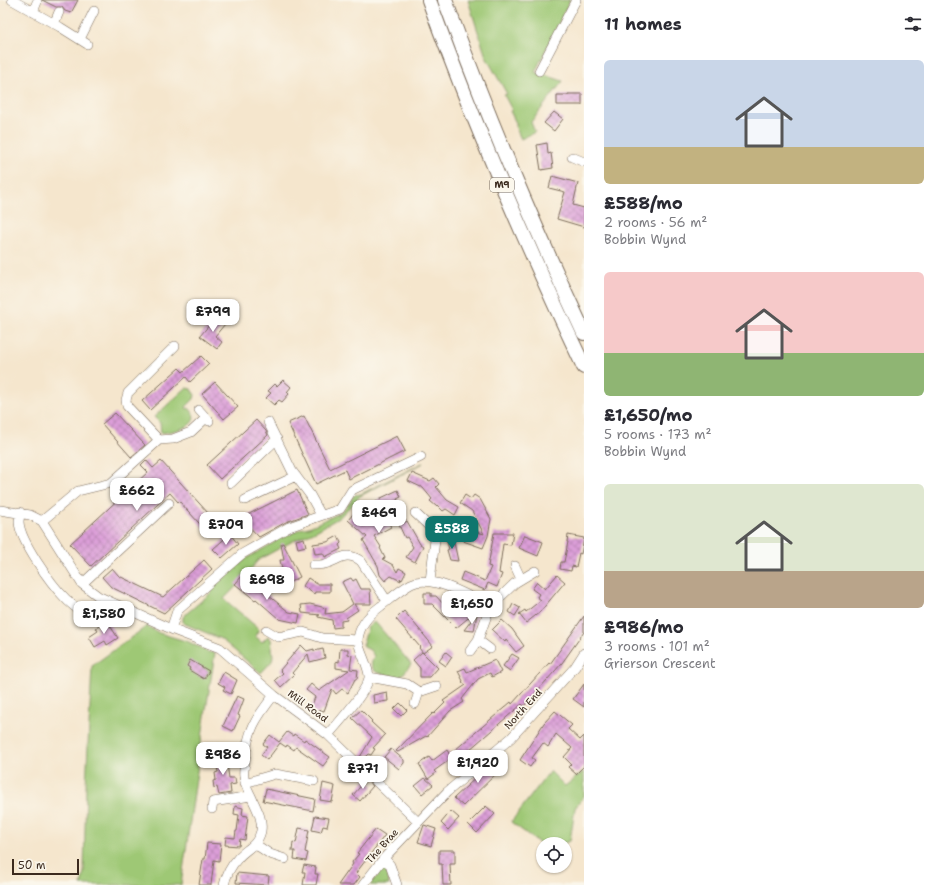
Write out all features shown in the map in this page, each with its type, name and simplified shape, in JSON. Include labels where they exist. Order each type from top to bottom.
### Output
[{"type":"highway","name":"M9","points":[[429,0],[494,166],[551,298],[584,368]]},
{"type":"highway","name":"M9","points":[[445,0],[507,159],[564,291],[584,333]]},
{"type":"street","points":[[12,0],[83,41],[94,11]]},
{"type":"street","points":[[539,70],[576,0]]},
{"type":"street","points":[[33,12],[37,2]]},
{"type":"street","points":[[54,24],[59,12]]},
{"type":"street","points":[[572,157],[584,162]]},
{"type":"street","points":[[159,440],[127,406],[126,400],[128,394],[175,346]]},
{"type":"street","points":[[42,521],[78,491],[111,483],[159,440],[173,439],[191,432],[208,420],[199,410]]},
{"type":"street","points":[[268,422],[292,471],[310,494],[321,515]]},
{"type":"street","points":[[231,483],[276,439]]},
{"type":"street","points":[[171,629],[177,611],[242,554],[289,528],[340,509],[352,490],[421,457]]},
{"type":"street","points":[[245,500],[296,476]]},
{"type":"street","points":[[0,510],[20,512],[42,521],[82,584],[169,503]]},
{"type":"street","points":[[20,512],[19,522],[22,534],[39,563],[65,599],[92,619]]},
{"type":"street","points":[[415,513],[432,529],[435,540],[430,581]]},
{"type":"street","points":[[312,565],[325,564],[348,555],[355,557],[360,561],[387,601]]},
{"type":"street","points":[[515,566],[521,579]]},
{"type":"street","points":[[470,651],[478,640],[490,607],[515,583],[535,570]]},
{"type":"street","points":[[328,735],[363,691],[369,677],[358,640],[362,626],[366,619],[387,601],[411,584],[420,581],[430,581],[470,596],[490,607]]},
{"type":"street","name":"Mill Road","points":[[82,584],[98,596],[171,629],[220,648],[274,695],[328,735],[418,822]]},
{"type":"street","points":[[266,630],[278,637],[303,632],[322,638],[358,640]]},
{"type":"street","points":[[276,646],[278,637]]},
{"type":"street","points":[[478,640],[490,649]]},
{"type":"street","name":"North End","points":[[418,822],[447,792],[512,738],[575,667],[584,653]]},
{"type":"street","points":[[369,677],[407,684],[419,692]]},
{"type":"street","points":[[419,692],[437,686]]},
{"type":"street","points":[[415,704],[419,692]]},
{"type":"street","points":[[224,885],[226,875],[238,858],[255,844],[259,837],[261,819],[245,782],[244,776],[249,735],[262,711],[274,695]]},
{"type":"street","points":[[245,782],[275,774],[314,782]]},
{"type":"street","points":[[212,809],[213,802],[251,796]]},
{"type":"street","name":"The Brae","points":[[363,885],[384,858],[418,822]]},
{"type":"street","points":[[255,844],[270,854],[285,859]]},
{"type":"street","points":[[384,858],[390,865],[397,885]]},
{"type":"green space","points":[[468,0],[570,0],[535,72],[563,81],[531,122],[535,132],[521,139],[515,126],[517,125],[510,111],[512,110],[504,95],[507,94],[486,57]]},
{"type":"green space","points":[[186,388],[191,389],[195,395],[194,399],[186,407],[187,409],[189,408],[193,414],[194,419],[191,423],[180,429],[161,433],[160,423],[154,417]]},
{"type":"green space","points":[[423,463],[360,496],[340,517],[316,531],[293,541],[258,560],[246,576],[224,599],[259,629],[255,636],[262,642],[268,636],[271,639],[272,661],[261,673],[221,639],[183,623],[183,617],[212,592],[210,589],[247,558],[275,542],[279,537],[282,538],[340,513],[351,501],[354,495],[361,494]]},
{"type":"green space","points":[[375,622],[411,664],[400,678],[376,672],[372,667],[374,656],[370,650],[364,647],[363,644],[368,626]]},
{"type":"green space","points":[[147,626],[159,633],[189,642],[208,652],[215,653],[181,885],[81,885],[84,872],[86,785],[92,666]]},
{"type":"green space","points":[[550,771],[565,786],[583,772],[584,796],[575,808],[571,837],[536,837],[536,841],[511,822]]},
{"type":"green space","points":[[384,867],[387,867],[389,885],[370,885]]},
{"type":"building","points":[[42,0],[78,0],[71,13],[65,11],[62,7],[56,7]]},
{"type":"building","points":[[582,94],[582,105],[557,105],[557,95]]},
{"type":"building","points":[[554,112],[563,119],[554,131],[544,123]]},
{"type":"building","points":[[547,143],[548,154],[551,153],[553,168],[541,170],[537,145]]},
{"type":"building","points":[[552,176],[578,183],[573,205],[584,208],[584,227],[557,219],[565,192],[549,188]]},
{"type":"building","points":[[216,317],[225,324],[215,336],[222,342],[217,349],[200,336]]},
{"type":"building","points":[[201,356],[209,364],[190,382],[186,377],[150,410],[142,401],[179,368],[183,372]]},
{"type":"building","points":[[283,380],[291,387],[287,392],[289,394],[282,402],[279,400],[274,405],[266,398],[271,393],[268,391],[275,384],[277,386]]},
{"type":"building","points":[[215,382],[238,407],[224,419],[202,394]]},
{"type":"building","points":[[115,413],[145,445],[131,457],[102,424]]},
{"type":"building","points":[[304,416],[330,469],[397,436],[405,451],[349,479],[345,470],[316,484],[288,423]]},
{"type":"building","points":[[256,420],[268,435],[220,479],[207,465]]},
{"type":"building","points":[[146,460],[153,468],[161,461],[218,524],[208,533],[170,493],[91,566],[70,544],[148,472],[141,465]]},
{"type":"building","points":[[412,473],[430,481],[434,478],[439,484],[436,487],[447,500],[459,507],[455,515],[446,509],[443,511],[437,505],[436,506],[430,501],[432,499],[423,488],[408,481]]},
{"type":"building","points":[[297,490],[308,514],[286,522],[259,537],[241,518]]},
{"type":"building","points":[[398,490],[401,497],[397,499],[399,504],[383,512],[387,516],[386,517],[391,527],[374,536],[381,547],[380,548],[385,558],[382,559],[393,565],[397,572],[399,568],[406,572],[402,580],[400,578],[401,581],[391,576],[385,581],[380,575],[378,566],[363,540],[367,537],[348,520],[354,513],[364,522],[380,506],[376,502],[379,499]]},
{"type":"building","points":[[465,495],[471,499],[474,495],[480,499],[491,519],[488,536],[483,548],[463,541],[467,529],[484,534],[472,511],[460,503]]},
{"type":"building","points":[[407,521],[420,544],[423,546],[415,562],[406,557],[413,547],[407,537],[405,538],[399,525]]},
{"type":"building","points":[[494,533],[513,533],[511,545],[503,544],[499,573],[502,574],[497,587],[488,583],[485,590],[460,580],[463,572],[485,581],[491,567],[488,566]]},
{"type":"building","points":[[230,534],[238,544],[222,558],[213,549]]},
{"type":"building","points":[[525,535],[543,542],[538,556],[519,548]]},
{"type":"building","points":[[568,535],[584,538],[581,554],[579,553],[576,567],[572,566],[571,571],[560,569],[561,562],[564,562]]},
{"type":"building","points":[[338,536],[341,543],[339,545],[341,549],[325,557],[323,553],[315,554],[313,544],[327,542]]},
{"type":"building","points":[[304,538],[306,546],[298,548],[296,540]]},
{"type":"building","points":[[453,538],[458,561],[450,560],[447,550],[449,549],[446,539]]},
{"type":"building","points":[[283,543],[300,577],[288,583],[280,560],[284,560],[281,544]]},
{"type":"building","points":[[204,560],[212,569],[164,613],[111,587],[102,577],[112,568],[119,576],[163,597]]},
{"type":"building","points":[[243,575],[289,612],[300,614],[298,623],[279,619],[256,599],[255,600],[235,584]]},
{"type":"building","points":[[557,575],[565,582],[540,612],[526,623],[519,614],[525,610],[526,612],[541,600],[537,597],[539,594],[532,589],[537,582],[545,589]]},
{"type":"building","points":[[308,578],[317,584],[330,584],[330,592],[315,592],[314,594],[303,586]]},
{"type":"building","points":[[351,578],[353,581],[356,579],[361,589],[370,589],[371,604],[354,604],[358,610],[346,618],[347,620],[341,621],[341,627],[333,628],[332,620],[318,617],[318,615],[320,615],[302,613],[301,605],[310,604],[326,608],[325,614],[342,612],[353,604],[342,582]]},
{"type":"building","points":[[424,593],[431,593],[431,596],[436,596],[445,606],[450,601],[464,614],[465,608],[474,609],[473,614],[456,628],[432,604],[424,604]]},
{"type":"building","points":[[513,604],[520,608],[515,616],[509,612]]},
{"type":"building","points":[[404,611],[433,646],[423,653],[419,648],[420,647],[396,619]]},
{"type":"building","points":[[477,613],[474,631],[464,630]]},
{"type":"building","points":[[584,616],[584,632],[562,663],[524,706],[522,704],[461,757],[455,750],[511,702],[512,704],[549,663],[550,664]]},
{"type":"building","points":[[502,620],[512,629],[524,646],[516,652],[506,640],[505,642],[492,630]]},
{"type":"building","points":[[107,621],[118,638],[107,645],[105,641],[95,647],[89,637],[98,631],[96,628]]},
{"type":"building","points":[[301,645],[307,651],[323,649],[325,658],[310,662],[308,654],[292,673],[294,675],[281,687],[275,680],[283,673],[280,670]]},
{"type":"building","points":[[340,649],[348,649],[348,654],[352,655],[350,669],[358,670],[357,679],[355,679],[348,693],[342,689],[336,694],[332,689],[324,711],[320,710],[319,714],[310,711],[315,697],[306,690],[311,684],[319,691],[349,670],[336,668],[336,661],[339,662]]},
{"type":"building","points":[[422,652],[438,668],[430,677],[420,677],[420,668],[413,660]]},
{"type":"building","points":[[446,652],[452,657],[446,666],[439,661]]},
{"type":"building","points":[[512,654],[519,658],[510,671],[503,666]]},
{"type":"building","points":[[190,660],[209,671],[204,679],[189,670],[190,668],[187,666]]},
{"type":"building","points":[[495,660],[501,672],[492,677],[490,673],[478,679],[462,699],[464,702],[450,711],[427,737],[426,736],[398,752],[396,751],[433,713],[434,714],[445,703],[443,701],[466,685],[462,682],[463,681],[458,671],[465,668],[467,672]]},
{"type":"building","points":[[224,672],[237,680],[231,694],[223,690],[225,687],[218,683]]},
{"type":"building","points":[[584,684],[584,707],[573,699]]},
{"type":"building","points":[[387,692],[388,701],[374,703],[373,695]]},
{"type":"building","points":[[237,696],[244,699],[238,715],[240,716],[233,731],[223,726]]},
{"type":"building","points":[[400,703],[407,710],[401,716],[394,709]]},
{"type":"building","points":[[361,710],[385,735],[373,748],[375,749],[371,755],[368,754],[362,760],[360,757],[372,737],[352,718]]},
{"type":"building","points":[[555,711],[572,725],[568,729],[580,740],[584,736],[584,766],[576,774],[568,767],[571,764],[564,757],[572,748],[556,734],[548,747],[543,743],[532,758],[535,760],[530,767],[520,760],[544,723]]},
{"type":"building","points":[[287,732],[293,736],[294,734],[304,741],[305,739],[330,757],[323,766],[296,747],[294,750],[287,745],[286,747],[280,743],[267,760],[261,755],[267,747],[263,744],[270,735],[279,742]]},
{"type":"building","points":[[391,749],[404,760],[404,763],[399,769],[384,757]]},
{"type":"building","points":[[447,750],[452,758],[434,771],[436,773],[428,779],[419,764],[429,757],[432,761]]},
{"type":"building","points":[[230,755],[232,763],[227,764],[229,778],[235,778],[236,784],[230,785],[231,793],[219,795],[217,787],[214,788],[213,781],[216,780],[215,773],[218,772],[215,757]]},
{"type":"building","points":[[494,761],[502,768],[463,806],[454,798]]},
{"type":"building","points":[[425,778],[433,785],[422,794],[415,786]]},
{"type":"building","points":[[366,780],[373,786],[360,801],[353,795]]},
{"type":"building","points":[[323,783],[335,786],[332,802],[320,800]]},
{"type":"building","points":[[266,789],[315,799],[313,811],[263,801]]},
{"type":"building","points":[[235,806],[243,808],[242,815],[248,816],[245,840],[240,839],[239,846],[225,845],[226,837],[235,838],[237,831],[239,815],[234,814]]},
{"type":"building","points":[[486,806],[495,814],[477,833],[468,824]]},
{"type":"building","points":[[451,811],[459,818],[448,830],[441,823]]},
{"type":"building","points":[[315,816],[329,818],[327,827],[323,826],[321,832],[312,830]]},
{"type":"building","points":[[424,825],[436,829],[431,846],[418,842]]},
{"type":"building","points":[[299,828],[309,830],[305,852],[308,853],[306,861],[294,859],[295,851],[292,851],[293,842],[296,843]]},
{"type":"building","points":[[376,829],[385,835],[356,873],[360,877],[354,885],[338,885],[353,864],[352,862],[359,854],[357,853]]},
{"type":"building","points":[[207,843],[221,844],[219,861],[214,860],[211,885],[199,885],[203,859],[205,859]]},
{"type":"building","points":[[439,850],[455,850],[455,864],[450,864],[451,885],[443,885],[442,864],[439,864]]},
{"type":"building","points":[[304,865],[316,867],[315,874],[318,874],[316,885],[303,885],[305,872],[302,872]]},
{"type":"building","points":[[237,873],[269,876],[268,885],[236,883]]}]
